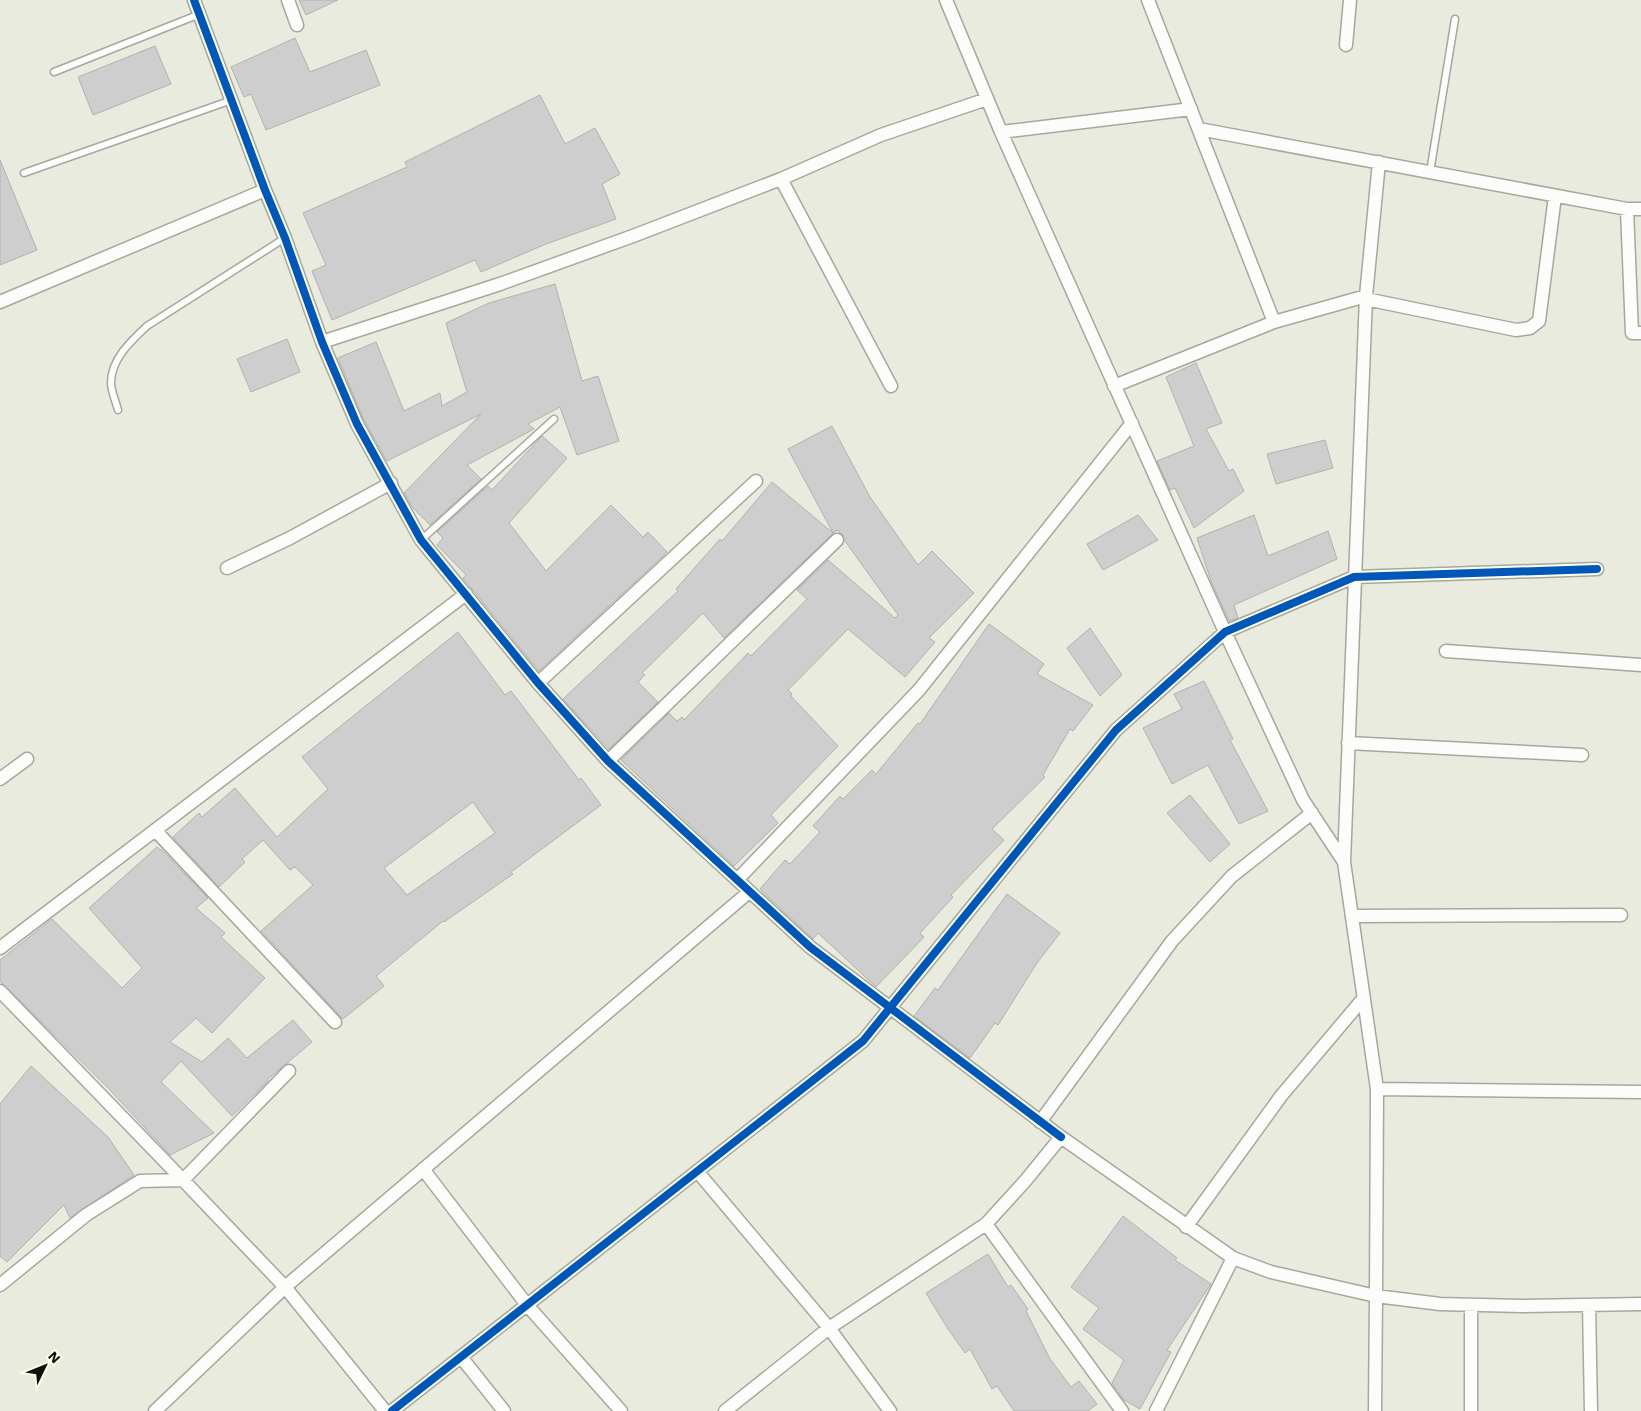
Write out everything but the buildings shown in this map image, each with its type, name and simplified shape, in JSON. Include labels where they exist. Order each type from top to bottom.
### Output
[{"type":"street","points":[[194,0],[233,99],[322,342],[357,424],[421,540],[538,683],[608,761],[810,947],[1040,1122],[1186,1227],[1233,1258],[1271,1272],[1376,1296],[1440,1304],[1641,1304]]},
{"type":"street","points":[[288,0],[296,25]]},
{"type":"street","points":[[946,0],[1001,132],[1224,632],[1303,800],[1344,862]]},
{"type":"street","points":[[1148,0],[1274,322]]},
{"type":"street","points":[[1346,45],[1350,0]]},
{"type":"street","points":[[322,342],[500,284],[781,179],[881,135],[987,99]]},
{"type":"street","points":[[1001,132],[1191,109]]},
{"type":"street","points":[[1199,129],[1555,196],[1627,209],[1641,209]]},
{"type":"street","points":[[1375,1411],[1377,1089],[1362,1000],[1344,862],[1366,297],[1379,162]]},
{"type":"street","points":[[781,179],[891,386]]},
{"type":"street","points":[[0,302],[265,190]]},
{"type":"street","points":[[1114,386],[1274,322],[1366,297],[1516,330],[1530,328],[1539,321],[1555,196]]},
{"type":"street","points":[[1627,209],[1632,333],[1641,333]]},
{"type":"street","points":[[737,880],[919,690],[1132,423]]},
{"type":"street","points":[[538,683],[756,481]]},
{"type":"street","points":[[227,568],[290,538],[391,483]]},
{"type":"street","points":[[608,761],[837,540]]},
{"type":"street","points":[[392,1411],[863,1041],[1116,730],[1224,632],[1354,577],[1597,569]]},
{"type":"street","points":[[0,948],[466,594]]},
{"type":"street","points":[[1446,651],[1641,665]]},
{"type":"street","points":[[1348,743],[1582,755]]},
{"type":"street","points":[[0,779],[27,759]]},
{"type":"street","points":[[1040,1122],[1172,941],[1232,876],[1312,813]]},
{"type":"street","points":[[155,830],[335,1022]]},
{"type":"street","points":[[155,1411],[285,1287],[749,892]]},
{"type":"street","points":[[1352,916],[1621,915]]},
{"type":"street","points":[[0,991],[285,1287],[385,1411]]},
{"type":"street","points":[[1186,1227],[1280,1096],[1362,1000]]},
{"type":"street","points":[[0,1285],[86,1215],[140,1181],[183,1180],[289,1071]]},
{"type":"street","points":[[1377,1089],[1641,1092]]},
{"type":"street","points":[[725,1411],[829,1328],[986,1224],[1026,1180],[1061,1137]]},
{"type":"street","points":[[423,1169],[527,1305],[621,1411]]},
{"type":"street","points":[[698,1171],[829,1328],[890,1411]]},
{"type":"street","points":[[986,1224],[1122,1411]]},
{"type":"street","points":[[1156,1411],[1233,1258]]},
{"type":"street","points":[[1471,1305],[1472,1411]]},
{"type":"street","points":[[1589,1305],[1591,1411]]},
{"type":"street","points":[[461,1357],[504,1411]]},
{"type":"lane","points":[[54,72],[200,14]]},
{"type":"lane","points":[[1430,172],[1455,19]]},
{"type":"lane","points":[[24,172],[233,99]]},
{"type":"lane","points":[[118,410],[111,383],[114,366],[128,343],[147,326],[285,238]]},
{"type":"lane","points":[[421,540],[554,419]]},
{"type":"cycle path","points":[[194,0],[265,190],[285,238],[322,342],[357,424],[421,540],[538,683],[608,761],[810,947],[1061,1137]]},
{"type":"cycle path","points":[[392,1411],[863,1041],[1116,730],[1225,632],[1354,577],[1597,569]]}]
